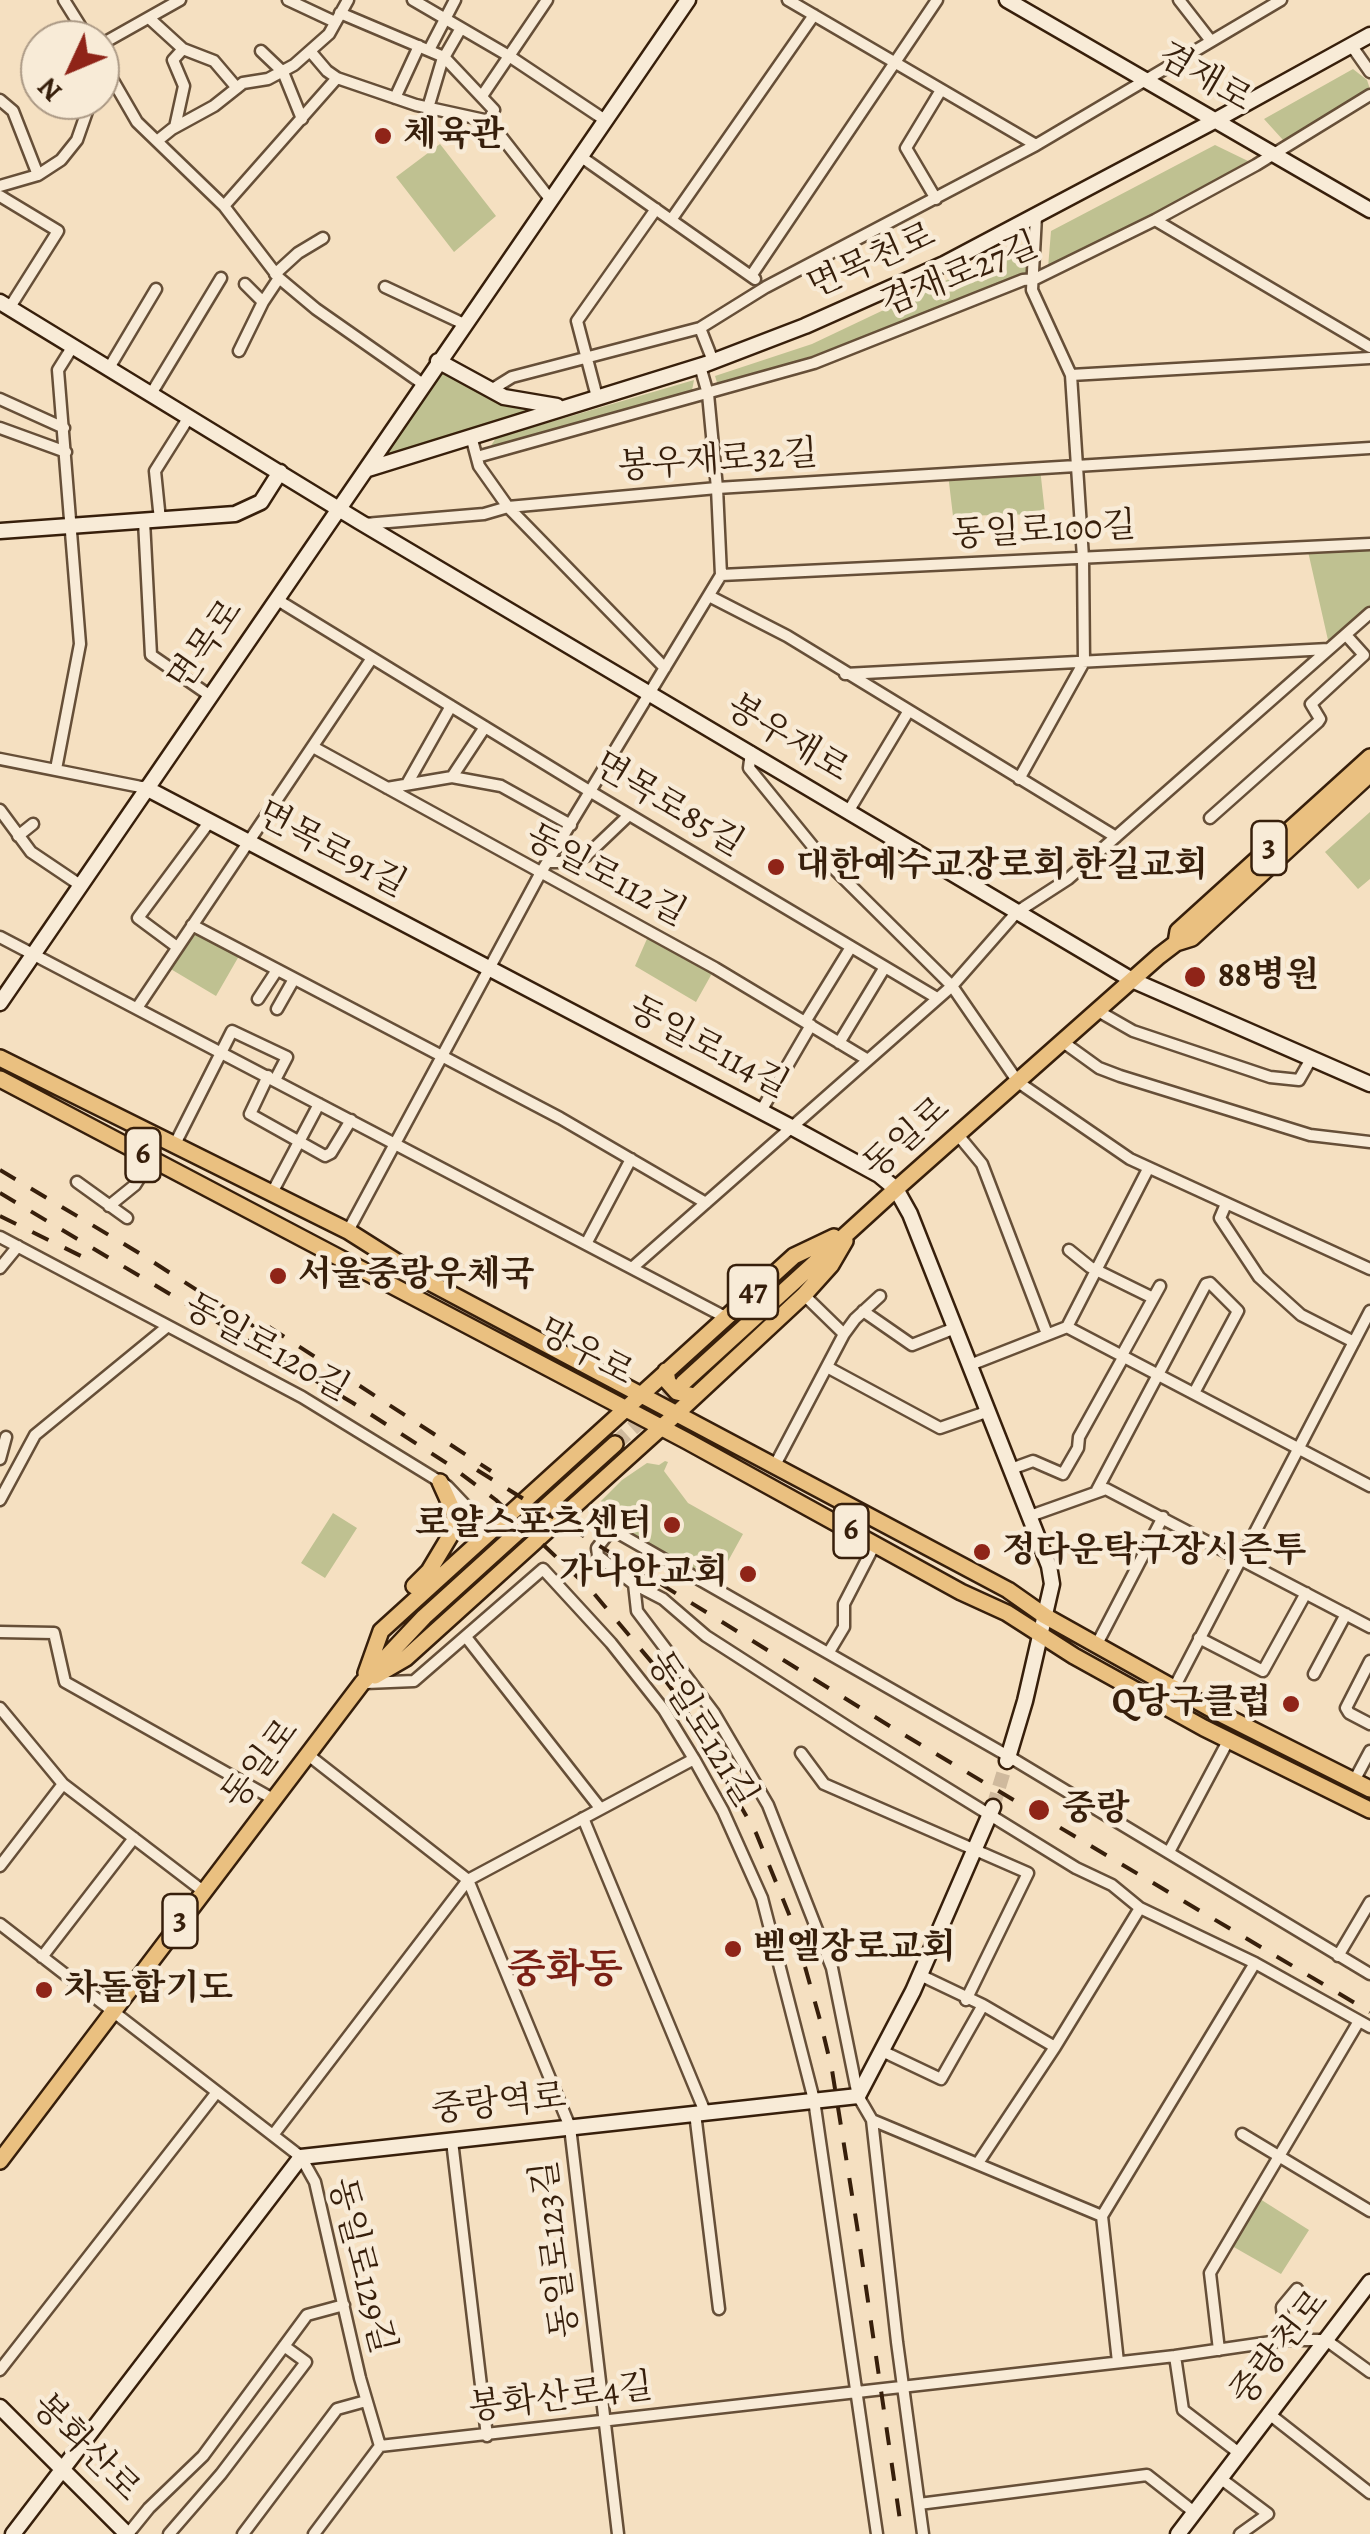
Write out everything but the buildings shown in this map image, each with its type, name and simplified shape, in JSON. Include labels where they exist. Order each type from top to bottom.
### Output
[{"type":"main road","name":"동일로","points":[[1176,943],[1178,931],[1370,757]]},
{"type":"main road","name":"동일로","points":[[689,1390],[896,1188],[1132,980],[1176,943],[1192,938],[1370,774]]},
{"type":"main road","name":"망우로","points":[[0,1058],[348,1231],[427,1281],[675,1415]]},
{"type":"main road","name":"망우로","points":[[0,1079],[1007,1613],[1228,1741],[1370,1810]]},
{"type":"main road","name":"47","points":[[624,1408],[794,1256],[852,1229]]},
{"type":"main road","points":[[362,1683],[406,1658],[661,1428],[675,1415],[689,1390],[804,1295],[831,1265],[852,1229]]},
{"type":"main road","points":[[666,1371],[668,1382],[677,1392],[689,1390]]},
{"type":"main road","points":[[381,1631],[624,1408]]},
{"type":"main road","name":"6","points":[[675,1415],[1017,1595],[1045,1616],[1213,1710],[1370,1789]]},
{"type":"main road","points":[[600,1432],[612,1430],[624,1438],[629,1449],[626,1458]]},
{"type":"main road","name":"동일로","points":[[0,2161],[362,1683],[424,1617],[615,1444]]},
{"type":"main road","points":[[362,1683],[392,1608],[429,1571],[452,1532],[454,1513],[440,1482]]},
{"type":"street","points":[[148,0],[152,17],[182,49],[212,59],[237,88]]},
{"type":"street","points":[[120,34],[180,0]]},
{"type":"street","points":[[288,0],[444,57],[495,111],[489,122]]},
{"type":"street","points":[[156,141],[246,82],[265,80],[283,72],[329,34],[348,0]]},
{"type":"street","points":[[413,0],[509,56],[605,120]]},
{"type":"street","points":[[395,98],[456,0]]},
{"type":"street","points":[[482,96],[547,0]]},
{"type":"street","name":"면목로","points":[[0,1003],[688,0]]},
{"type":"street","points":[[788,0],[1036,145]]},
{"type":"street","points":[[751,276],[937,0]]},
{"type":"street","name":"겸재로","points":[[1008,0],[1370,210]]},
{"type":"street","points":[[1178,0],[1211,41]]},
{"type":"street","points":[[491,390],[512,377],[700,328],[766,287],[1036,145],[1281,0]]},
{"type":"street","points":[[672,220],[814,15]]},
{"type":"street","points":[[428,108],[444,57],[462,28]]},
{"type":"street","name":"면목천로","points":[[368,470],[706,364],[805,326],[944,264],[1370,35]]},
{"type":"street","points":[[1351,46],[1370,72]]},
{"type":"street","points":[[174,127],[184,86],[174,60],[182,49]]},
{"type":"street","points":[[261,50],[283,72],[302,120]]},
{"type":"street","points":[[310,51],[337,78],[428,108],[489,122],[550,199]]},
{"type":"street","points":[[224,206],[337,78]]},
{"type":"street","points":[[936,199],[906,146],[940,90]]},
{"type":"street","points":[[120,93],[132,116],[224,206],[277,276],[316,309],[423,384]]},
{"type":"street","name":"겸재로27길","points":[[477,457],[814,364],[1023,280],[1035,279],[1154,220],[1370,95]]},
{"type":"street","points":[[0,100],[13,112],[38,174]]},
{"type":"street","points":[[0,186],[38,174],[61,160],[76,140],[84,120]]},
{"type":"street","points":[[580,156],[766,287]]},
{"type":"street","points":[[0,196],[58,231],[5,304]]},
{"type":"street","points":[[597,397],[577,320],[656,209]]},
{"type":"street","points":[[1019,778],[1084,662],[1083,558],[1071,375],[1032,290],[1036,216]]},
{"type":"street","points":[[1154,220],[1370,347]]},
{"type":"street","points":[[239,351],[277,276],[298,254],[324,238]]},
{"type":"street","points":[[151,394],[221,278]]},
{"type":"street","points":[[244,284],[263,302]]},
{"type":"street","points":[[384,287],[464,324]]},
{"type":"street","points":[[108,368],[156,289]]},
{"type":"street","name":"봉우재로","points":[[5,304],[339,510],[1132,980],[1370,1084]]},
{"type":"street","points":[[348,1231],[540,874],[721,575],[718,488],[700,328]]},
{"type":"street","points":[[56,770],[80,644],[58,370],[73,346]]},
{"type":"street","points":[[1071,375],[1370,358]]},
{"type":"street","points":[[438,361],[491,390],[529,404],[563,407]]},
{"type":"street","points":[[0,399],[64,428]]},
{"type":"street","points":[[188,418],[155,471],[151,655],[209,695]]},
{"type":"street","points":[[0,428],[66,452]]},
{"type":"street","points":[[471,436],[479,466],[508,507],[665,668]]},
{"type":"street","name":"봉우재로32길","points":[[364,524],[718,488],[1370,448]]},
{"type":"street","points":[[0,530],[224,516],[261,502],[280,472]]},
{"type":"street","name":"동일로100길","points":[[721,575],[1370,544]]},
{"type":"street","points":[[708,596],[787,636],[1116,837]]},
{"type":"street","name":"면목로85길","points":[[276,599],[937,998]]},
{"type":"street","points":[[632,1268],[952,986],[1017,912],[1068,879],[1370,613]]},
{"type":"street","points":[[1210,818],[1318,722],[1311,704],[1364,655],[1346,635]]},
{"type":"street","points":[[845,674],[1330,649]]},
{"type":"street","points":[[137,1008],[372,658]]},
{"type":"street","points":[[407,784],[451,706]]},
{"type":"street","points":[[848,812],[908,712]]},
{"type":"street","points":[[452,777],[485,727]]},
{"type":"street","name":"동일로112길","points":[[313,747],[682,950],[868,1060]]},
{"type":"street","points":[[751,752],[749,768],[819,854],[952,986],[1018,1082],[1148,1169],[1370,1269]]},
{"type":"street","points":[[0,759],[146,788]]},
{"type":"street","points":[[387,788],[452,777],[501,786],[570,825]]},
{"type":"street","name":"면목로91길","points":[[146,788],[488,967]]},
{"type":"street","points":[[0,810],[35,855],[80,885]]},
{"type":"street","points":[[548,862],[586,856],[630,815]]},
{"type":"street","points":[[177,947],[138,918],[210,821]]},
{"type":"street","points":[[18,836],[33,824]]},
{"type":"street","points":[[192,925],[544,1110],[706,1204]]},
{"type":"street","points":[[0,937],[726,1317]]},
{"type":"street","points":[[761,1112],[851,947]]},
{"type":"street","name":"동일로114길","points":[[488,967],[793,1128],[896,1188]]},
{"type":"street","points":[[839,1042],[885,967]]},
{"type":"street","points":[[258,998],[277,970]]},
{"type":"street","points":[[278,1008],[294,979]]},
{"type":"street","points":[[1098,1011],[1130,1030],[1270,1077],[1300,1080],[1311,1058]]},
{"type":"street","points":[[175,1144],[230,1032],[235,1030],[286,1057],[250,1114],[329,1156],[351,1120]]},
{"type":"street","points":[[1063,1042],[1099,1068],[1120,1076],[1310,1134],[1370,1142]]},
{"type":"street","points":[[272,1191],[319,1104]]},
{"type":"street","points":[[958,1136],[982,1164],[1047,1334]]},
{"type":"street","points":[[110,1206],[135,1185],[151,1160]]},
{"type":"street","points":[[586,1244],[631,1160]]},
{"type":"street","points":[[970,1366],[1066,1326],[1148,1169]]},
{"type":"street","points":[[76,1182],[127,1218]]},
{"type":"street","points":[[896,1188],[910,1214],[1050,1566],[1052,1584],[1045,1616],[1007,1759]]},
{"type":"street","points":[[1226,1204],[1220,1218],[1256,1273],[1302,1315],[1354,1342]]},
{"type":"street","name":"동일로120길","points":[[0,1237],[302,1397],[440,1482],[492,1528]]},
{"type":"street","points":[[0,1268],[18,1246]]},
{"type":"street","points":[[1068,1250],[1096,1270],[1153,1298]]},
{"type":"street","points":[[1096,1490],[1210,1282],[1238,1311],[1194,1393]]},
{"type":"street","points":[[1012,1468],[1033,1461],[1063,1474],[1078,1448],[1079,1436],[1160,1286]]},
{"type":"street","points":[[804,1295],[844,1334]]},
{"type":"street","points":[[774,1467],[844,1334],[880,1296]]},
{"type":"street","points":[[863,1311],[912,1345],[956,1328]]},
{"type":"street","points":[[1174,1688],[1370,1311]]},
{"type":"street","points":[[0,1500],[35,1434],[168,1326]]},
{"type":"street","points":[[1066,1326],[1370,1486]]},
{"type":"street","points":[[827,1366],[940,1428],[989,1411]]},
{"type":"street","points":[[0,1459],[6,1437]]},
{"type":"street","points":[[1030,1516],[1096,1490],[1108,1490],[1370,1627]]},
{"type":"street","points":[[1096,1644],[1163,1518]]},
{"type":"street","points":[[1219,2350],[1210,2274],[1278,2156],[1365,2024],[1255,1963],[1140,1908],[1112,1885],[1076,1868],[992,1811],[706,1636],[663,1599],[634,1584],[598,1556],[597,1548],[608,1534],[618,1533],[829,1652],[1370,1974]]},
{"type":"street","points":[[829,1652],[844,1627],[844,1604],[875,1544]]},
{"type":"street","name":"동일로121길","points":[[362,1683],[414,1681],[542,1569],[611,1642],[664,1710],[694,1758],[723,1810],[762,1898],[814,2100],[877,2534]]},
{"type":"street","points":[[634,1584],[637,1611],[714,1713],[768,1805],[832,1968],[858,2096],[872,2120],[924,2534]]},
{"type":"street","points":[[1200,1638],[1264,1671],[1306,1593]]},
{"type":"street","points":[[1314,1674],[1346,1614]]},
{"type":"street","points":[[0,1632],[55,1634],[65,1682],[273,1799]]},
{"type":"street","points":[[466,1637],[600,1808]]},
{"type":"street","points":[[1370,1661],[1346,1709],[1370,1724]]},
{"type":"street","points":[[0,1708],[64,1784],[203,1892]]},
{"type":"street","points":[[0,1732],[10,1720]]},
{"type":"street","points":[[1170,1852],[1228,1741]]},
{"type":"street","points":[[1354,1781],[1370,1751]]},
{"type":"street","points":[[801,1752],[824,1784],[1028,1873],[966,2000]]},
{"type":"street","name":"동일로123길","points":[[308,1754],[468,1880],[570,2127],[618,2534]]},
{"type":"street","points":[[272,2135],[468,1880],[694,1758]]},
{"type":"street","points":[[0,1866],[64,1784]]},
{"type":"street","points":[[858,2096],[920,1975],[992,1811]]},
{"type":"street","points":[[584,1818],[700,2112],[720,2310]]},
{"type":"street","points":[[42,1957],[134,1838]]},
{"type":"street","points":[[1338,1956],[1370,1902]]},
{"type":"street","points":[[978,2163],[1055,2048],[1140,1908]]},
{"type":"street","name":"동일로129길","points":[[0,1924],[301,2157],[315,2182],[380,2446]]},
{"type":"street","points":[[1118,2362],[1102,2216],[1255,1963]]},
{"type":"street","points":[[920,1975],[983,2005],[1055,2048]]},
{"type":"street","points":[[882,2051],[941,2079],[983,2005]]},
{"type":"street","points":[[0,2370],[217,2092]]},
{"type":"street","name":"중랑역로","points":[[301,2157],[858,2096]]},
{"type":"street","points":[[872,2120],[1102,2216]]},
{"type":"street","points":[[1242,2134],[1370,2211]]},
{"type":"street","points":[[452,2141],[488,2436]]},
{"type":"street","points":[[13,2534],[301,2157]]},
{"type":"street","name":"중랑천로","points":[[1178,2534],[1370,2282]]},
{"type":"street","points":[[1285,2340],[1282,2307],[1297,2290]]},
{"type":"street","points":[[128,2534],[148,2508],[202,2456],[307,2315],[344,2305]]},
{"type":"street","name":"봉화산로4길","points":[[380,2446],[1175,2356],[1285,2340],[1326,2340]]},
{"type":"street","points":[[1326,2340],[1370,2371]]},
{"type":"street","points":[[169,2534],[221,2474],[306,2362],[284,2346]]},
{"type":"street","name":"중랑천로","points":[[1175,2356],[1183,2410],[1238,2453]]},
{"type":"street","points":[[243,2534],[337,2409],[366,2401]]},
{"type":"street","name":"봉화산로","points":[[0,2407],[128,2534]]},
{"type":"street","points":[[1268,2414],[1370,2494]]},
{"type":"street","points":[[314,2534],[380,2446]]},
{"type":"street","points":[[919,2504],[1147,2475],[1194,2512]]},
{"type":"street","points":[[1220,2478],[1268,2515],[1240,2534]]},
{"type":"green space","points":[[1353,69],[1367,80],[1370,89],[1283,140],[1264,119]]},
{"type":"green space","points":[[440,144],[496,216],[454,252],[396,177]]},
{"type":"green space","points":[[1215,145],[1248,161],[1156,214],[1048,268],[1051,231]]},
{"type":"green space","points":[[1027,242],[1029,272],[815,355],[718,386],[715,376],[812,344]]},
{"type":"green space","points":[[438,361],[491,390],[563,407],[368,470]]},
{"type":"green space","points":[[694,380],[691,396],[490,447],[496,438]]},
{"type":"green space","points":[[1040,468],[1045,514],[953,516],[948,474]]},
{"type":"green space","points":[[1370,544],[1370,613],[1330,649],[1307,547]]},
{"type":"green space","points":[[1370,812],[1370,879],[1358,889],[1325,852]]},
{"type":"green space","points":[[193,929],[239,956],[216,996],[169,968]]},
{"type":"green space","points":[[650,932],[715,968],[696,1002],[635,966]]},
{"type":"green space","name":"로얄스포츠센터","points":[[668,1462],[664,1471],[688,1503],[743,1534],[716,1583],[602,1516],[607,1509],[601,1501],[622,1480],[647,1463],[659,1465]]},
{"type":"green space","points":[[333,1513],[357,1528],[325,1578],[301,1563]]},
{"type":"green space","points":[[1260,2199],[1309,2230],[1281,2274],[1232,2246]]},
{"type":"tunnel","points":[[615,1444],[683,1383]]},
{"type":"tunnel","points":[[993,1807],[1007,1761]]},
{"type":"railway","points":[[0,1170],[275,1340]]},
{"type":"railway","points":[[0,1193],[353,1403],[448,1464],[496,1500],[591,1590],[682,1703],[756,1833],[793,1924],[820,2020],[857,2226],[902,2534]]},
{"type":"railway","points":[[0,1216],[85,1258]]},
{"type":"railway","points":[[269,1327],[491,1471]]},
{"type":"railway","points":[[477,1470],[901,1733],[1370,2012]]},
{"type":"place","name":"체육관","points":[[383,136]]},
{"type":"place","name":"대한예수교장로회 한길교회","points":[[776,867]]},
{"type":"place","name":"88병원","points":[[1195,977]]},
{"type":"place","name":"서울중랑우체국","points":[[278,1276]]},
{"type":"place","name":"로얄스포츠센터","points":[[672,1525]]},
{"type":"place","name":"정다운탁구장시즌투","points":[[982,1552]]},
{"type":"place","name":"가나안교회","points":[[748,1574]]},
{"type":"place","name":"Q당구클럽","points":[[1291,1704]]},
{"type":"place","name":"중랑","points":[[1039,1810]]},
{"type":"place","name":"벧엘장로교회","points":[[733,1949]]},
{"type":"place","name":"차돌합기도","points":[[44,1990]]},
{"type":"district","name":"중화동","points":[[565,1972]]}]
